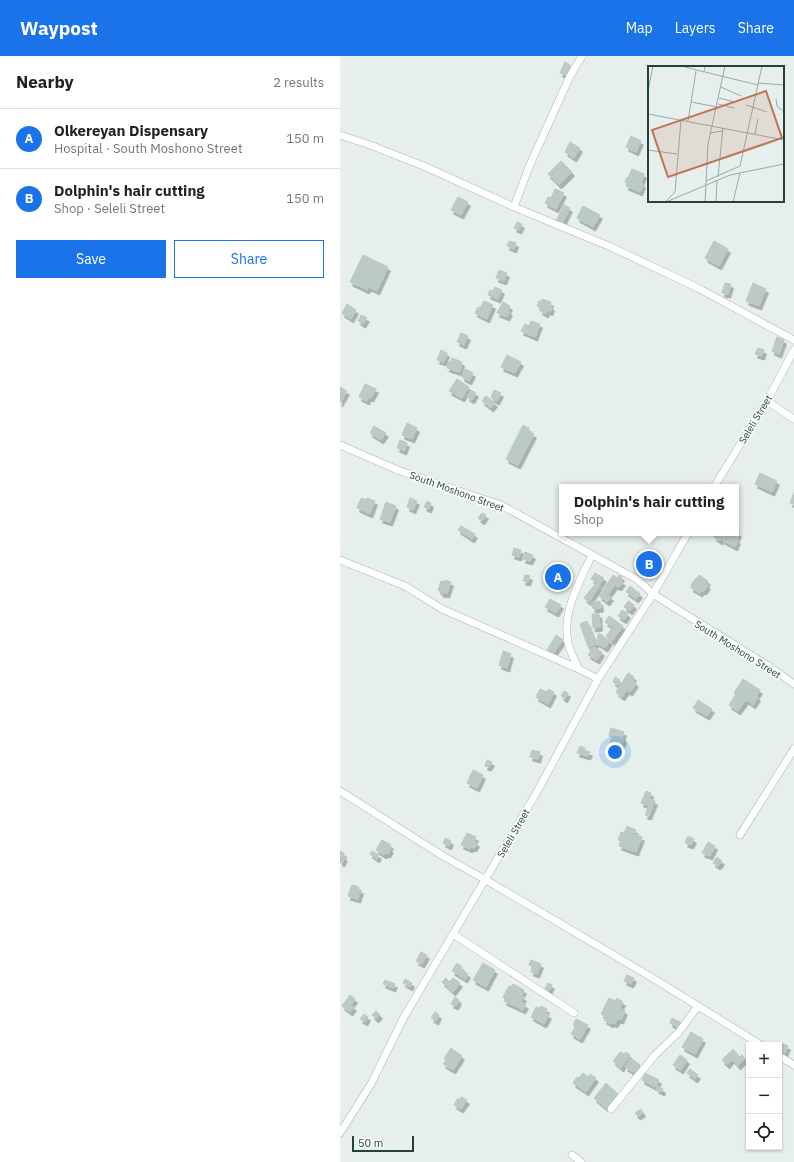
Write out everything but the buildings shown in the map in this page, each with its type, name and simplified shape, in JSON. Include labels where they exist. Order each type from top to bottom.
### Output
[{"type":"street","points":[[514,207],[529,167],[570,76],[582,56]]},
{"type":"street","points":[[340,135],[377,147],[426,166],[514,207],[611,247],[690,284],[794,340]]},
{"type":"street","name":"Seleli Street","points":[[716,484],[767,401],[794,350]]},
{"type":"street","points":[[767,401],[794,418]]},
{"type":"street","name":"South Moshono Street","points":[[340,444],[400,471],[501,505],[638,580],[652,594],[770,667],[794,684]]},
{"type":"street","name":"Seleli Street","points":[[340,1133],[371,1084],[404,1017],[538,790],[598,679],[652,594],[686,536]]},
{"type":"street","points":[[579,669],[569,644],[566,628],[574,593],[592,555]]},
{"type":"street","points":[[340,560],[405,586],[442,609],[579,669],[598,679]]},
{"type":"street","points":[[740,835],[794,749]]},
{"type":"street","points":[[340,791],[443,856],[651,977],[756,1042]]},
{"type":"street","points":[[453,934],[574,1013]]},
{"type":"street","points":[[611,1109],[655,1055],[678,1033],[698,1006]]},
{"type":"street","points":[[782,1058],[794,1065]]},
{"type":"street","points":[[572,1154],[581,1162]]},
{"type":"place","name":"Dolphin's hair cutting","points":[[649,564]]},
{"type":"place","name":"Olkereyan Dispensary","points":[[558,577]]}]
